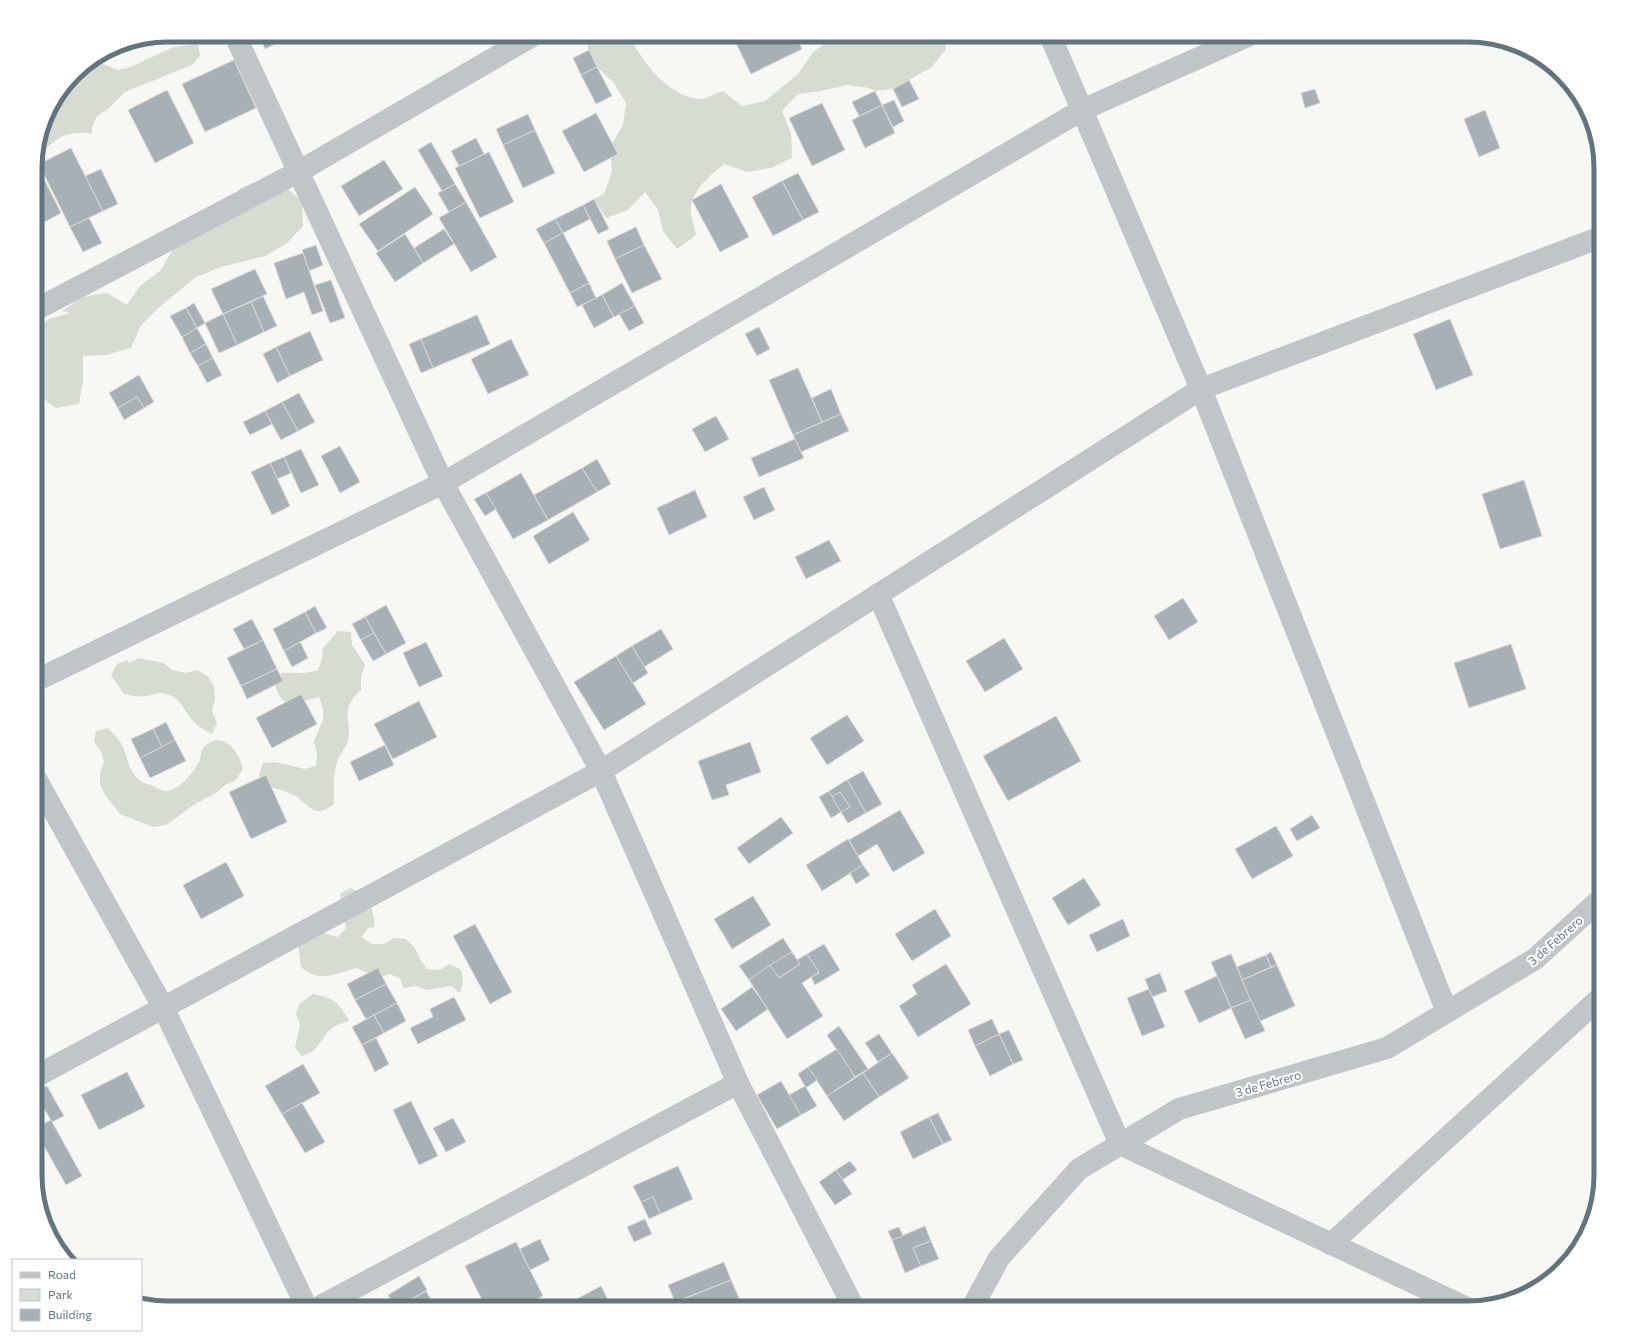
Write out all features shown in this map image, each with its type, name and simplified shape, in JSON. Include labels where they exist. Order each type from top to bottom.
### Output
[{"type":"street","points":[[238,42],[443,483],[601,772],[738,1083],[850,1301]]},
{"type":"street","points":[[42,306],[298,172],[522,42]]},
{"type":"street","points":[[1053,42],[1201,389],[1447,1012]]},
{"type":"street","points":[[42,678],[443,483],[1082,110],[1234,42]]},
{"type":"street","points":[[42,1073],[601,772],[1201,389],[1594,240]]},
{"type":"street","points":[[878,594],[1120,1144],[1452,1301]]},
{"type":"street","points":[[42,789],[164,1007],[304,1301]]},
{"type":"street","name":"3 de Febrero","points":[[976,1301],[999,1258],[1079,1169],[1179,1109],[1387,1048],[1536,959],[1594,906]]},
{"type":"street","points":[[1331,1244],[1594,1003]]},
{"type":"street","points":[[330,1301],[738,1083]]},
{"type":"green space","points":[[585,42],[632,42],[641,56],[657,76],[676,91],[687,96],[702,99],[723,91],[742,106],[765,101],[799,73],[813,52],[827,42],[945,42],[946,49],[932,67],[893,89],[875,91],[869,88],[846,85],[822,91],[798,94],[782,111],[791,133],[792,158],[771,168],[747,172],[724,164],[696,192],[691,206],[691,214],[696,235],[677,249],[663,231],[658,210],[645,192],[628,210],[606,218],[594,199],[604,194],[612,171],[610,147],[623,125],[626,103],[614,83],[597,67]]},
{"type":"green space","points":[[198,44],[200,56],[192,65],[125,92],[108,109],[97,116],[92,127],[92,134],[74,133],[66,135],[54,142],[43,152],[46,135],[59,105],[73,85],[85,73],[99,62],[118,70],[130,67],[174,47]]},
{"type":"green space","points":[[261,180],[283,185],[302,201],[303,226],[286,244],[265,256],[218,268],[196,277],[157,309],[140,327],[131,348],[106,355],[83,356],[83,381],[79,404],[56,408],[42,398],[42,325],[49,319],[70,313],[62,311],[82,297],[107,293],[127,305],[141,285],[160,271],[172,251],[187,235],[225,207],[239,189]]},
{"type":"green space","points":[[338,631],[351,632],[352,645],[365,665],[361,677],[361,690],[349,705],[349,736],[347,744],[337,761],[334,779],[334,804],[322,811],[317,811],[313,810],[291,794],[279,789],[262,785],[259,774],[263,763],[275,762],[305,769],[316,766],[317,753],[314,741],[323,720],[323,708],[319,697],[296,703],[285,702],[277,691],[274,681],[282,673],[304,673],[318,670],[322,659],[323,648]]},
{"type":"green space","points":[[139,658],[163,663],[173,670],[185,673],[197,670],[208,676],[214,687],[215,699],[212,711],[217,723],[212,734],[196,724],[178,700],[170,695],[160,693],[146,696],[132,696],[124,694],[111,675],[117,664],[128,660],[128,663]]},
{"type":"green space","points":[[108,728],[121,744],[134,775],[143,783],[152,785],[163,791],[180,785],[199,762],[203,748],[210,742],[217,740],[229,744],[234,749],[243,769],[236,780],[225,785],[216,793],[195,804],[166,825],[153,827],[120,814],[105,795],[100,784],[100,773],[104,762],[101,751],[94,742],[96,731]]},
{"type":"green space","points":[[350,888],[362,894],[366,898],[373,913],[375,927],[368,928],[361,937],[372,944],[384,944],[394,938],[406,939],[415,948],[427,969],[439,970],[450,964],[461,970],[463,981],[460,993],[451,986],[427,990],[416,986],[403,988],[400,978],[389,974],[378,978],[357,968],[328,976],[321,976],[308,972],[301,967],[298,944],[314,930],[337,937],[346,929],[340,894]]},
{"type":"green space","points":[[313,994],[331,999],[339,1005],[349,1021],[331,1028],[314,1050],[302,1056],[295,1048],[300,1024],[296,1014],[299,1004]]},
{"type":"building","points":[[262,42],[279,42],[265,49]]},
{"type":"building","points":[[735,42],[798,42],[802,49],[751,74]]},
{"type":"building","points":[[589,50],[597,67],[581,75],[573,58]]},
{"type":"building","points":[[234,60],[256,108],[205,132],[182,84]]},
{"type":"building","points":[[597,67],[612,96],[596,104],[581,75]]},
{"type":"building","points":[[909,80],[919,99],[902,107],[893,89]]},
{"type":"building","points":[[1315,89],[1320,103],[1305,108],[1301,93]]},
{"type":"building","points":[[167,90],[194,143],[155,163],[128,110]]},
{"type":"building","points":[[875,91],[882,105],[859,116],[852,102]]},
{"type":"building","points":[[894,100],[904,121],[893,127],[882,105]]},
{"type":"building","points":[[822,103],[845,150],[812,166],[789,118]]},
{"type":"building","points":[[882,105],[895,133],[865,148],[852,120]]},
{"type":"building","points":[[1485,110],[1500,148],[1479,157],[1464,119]]},
{"type":"building","points":[[596,113],[618,154],[584,172],[562,131]]},
{"type":"building","points":[[528,114],[535,130],[503,145],[496,129]]},
{"type":"building","points":[[535,130],[555,173],[523,188],[503,145]]},
{"type":"building","points":[[476,138],[484,154],[459,166],[451,151]]},
{"type":"building","points":[[431,142],[455,184],[442,191],[418,150]]},
{"type":"building","points":[[71,148],[103,211],[70,227],[42,170],[42,162]]},
{"type":"building","points":[[489,152],[514,202],[480,218],[455,168]]},
{"type":"building","points":[[384,160],[403,189],[359,216],[341,186]]},
{"type":"building","points":[[101,169],[118,204],[103,211],[85,176]]},
{"type":"building","points":[[798,173],[819,212],[803,220],[782,181]]},
{"type":"building","points":[[42,178],[61,213],[42,223]]},
{"type":"building","points":[[782,181],[803,220],[773,236],[752,197]]},
{"type":"building","points":[[455,184],[466,202],[449,212],[438,193]]},
{"type":"building","points":[[721,184],[749,237],[720,252],[692,200]]},
{"type":"building","points":[[415,187],[433,214],[378,251],[359,224]]},
{"type":"building","points":[[594,199],[609,229],[598,234],[583,205]]},
{"type":"building","points":[[466,202],[497,257],[471,272],[439,218]]},
{"type":"building","points":[[583,205],[590,219],[563,233],[555,219]]},
{"type":"building","points":[[89,218],[102,243],[83,252],[70,227]]},
{"type":"building","points":[[555,219],[563,233],[544,243],[536,229]]},
{"type":"building","points":[[636,227],[644,245],[615,259],[607,241]]},
{"type":"building","points":[[444,229],[454,244],[423,263],[414,248]]},
{"type":"building","points":[[563,233],[589,283],[570,293],[544,243]]},
{"type":"building","points":[[405,234],[423,263],[395,282],[376,253]]},
{"type":"building","points":[[316,245],[323,265],[309,271],[302,250]]},
{"type":"building","points":[[644,245],[662,279],[632,293],[615,259]]},
{"type":"building","points":[[303,253],[323,311],[312,315],[304,292],[286,299],[274,263]]},
{"type":"building","points":[[255,269],[267,294],[223,314],[211,289]]},
{"type":"building","points":[[331,280],[345,318],[330,323],[315,285]]},
{"type":"building","points":[[589,283],[596,298],[577,307],[570,293]]},
{"type":"building","points":[[622,283],[635,306],[614,317],[602,295]]},
{"type":"building","points":[[602,295],[614,317],[594,328],[582,305]]},
{"type":"building","points":[[263,296],[277,326],[264,332],[251,302]]},
{"type":"building","points":[[251,302],[264,332],[237,345],[223,314]]},
{"type":"building","points":[[194,303],[205,323],[197,328],[186,308]]},
{"type":"building","points":[[635,306],[644,323],[629,331],[619,314]]},
{"type":"building","points":[[186,308],[197,328],[182,337],[170,316]]},
{"type":"building","points":[[223,314],[237,345],[219,353],[205,323]]},
{"type":"building","points":[[477,315],[490,344],[433,368],[421,339]]},
{"type":"building","points":[[1450,319],[1473,375],[1436,390],[1413,334]]},
{"type":"building","points":[[759,327],[770,349],[757,356],[745,334]]},
{"type":"building","points":[[197,328],[206,344],[190,353],[182,337]]},
{"type":"building","points":[[310,331],[323,360],[290,376],[276,347]]},
{"type":"building","points":[[421,339],[433,368],[421,373],[409,344]]},
{"type":"building","points":[[511,339],[529,375],[488,394],[471,359]]},
{"type":"building","points":[[206,344],[213,358],[198,366],[190,353]]},
{"type":"building","points":[[276,347],[290,376],[277,383],[263,354]]},
{"type":"building","points":[[213,358],[222,375],[207,383],[198,366]]},
{"type":"building","points":[[798,368],[822,422],[793,435],[769,380]]},
{"type":"building","points":[[139,375],[154,402],[144,408],[137,397],[118,408],[109,393]]},
{"type":"building","points":[[831,389],[841,414],[822,422],[812,398]]},
{"type":"building","points":[[299,393],[315,422],[298,431],[282,402]]},
{"type":"building","points":[[137,397],[144,408],[124,420],[118,408]]},
{"type":"building","points":[[282,402],[298,431],[281,440],[265,411]]},
{"type":"building","points":[[265,411],[272,424],[250,435],[243,422]]},
{"type":"building","points":[[841,414],[849,431],[801,452],[793,435]]},
{"type":"building","points":[[716,416],[729,439],[705,452],[692,429]]},
{"type":"building","points":[[795,439],[804,458],[759,477],[751,458]]},
{"type":"building","points":[[340,446],[360,482],[340,493],[321,456]]},
{"type":"building","points":[[301,449],[319,485],[301,493],[284,457]]},
{"type":"building","points":[[284,457],[291,473],[277,479],[270,463]]},
{"type":"building","points":[[597,459],[611,484],[597,492],[582,468]]},
{"type":"building","points":[[270,463],[290,506],[272,515],[251,472]]},
{"type":"building","points":[[582,468],[597,492],[548,520],[534,495]]},
{"type":"building","points":[[521,473],[548,520],[513,539],[486,493]]},
{"type":"building","points":[[1524,480],[1542,536],[1500,549],[1482,494]]},
{"type":"building","points":[[764,487],[775,510],[754,520],[743,497]]},
{"type":"building","points":[[695,490],[707,517],[669,535],[657,508]]},
{"type":"building","points":[[486,493],[496,509],[485,516],[474,499]]},
{"type":"building","points":[[573,512],[590,540],[549,564],[533,536]]},
{"type":"building","points":[[829,540],[841,561],[806,579],[795,557]]},
{"type":"building","points":[[1183,598],[1198,622],[1169,640],[1154,616]]},
{"type":"building","points":[[386,605],[406,643],[386,654],[365,617]]},
{"type":"building","points":[[315,606],[327,628],[316,633],[305,612]]},
{"type":"building","points":[[305,612],[316,633],[284,651],[273,629]]},
{"type":"building","points":[[365,617],[374,633],[361,640],[352,624]]},
{"type":"building","points":[[252,619],[263,640],[244,649],[233,629]]},
{"type":"building","points":[[661,629],[673,649],[644,667],[632,646]]},
{"type":"building","points":[[374,633],[386,654],[373,661],[361,640]]},
{"type":"building","points":[[1004,638],[1023,669],[985,692],[966,661]]},
{"type":"building","points":[[263,640],[277,669],[241,686],[227,658]]},
{"type":"building","points":[[300,642],[308,658],[292,667],[284,651]]},
{"type":"building","points":[[426,642],[443,676],[419,687],[403,653]]},
{"type":"building","points":[[1511,644],[1526,689],[1469,708],[1454,663]]},
{"type":"building","points":[[632,646],[648,673],[633,683],[616,656]]},
{"type":"building","points":[[616,656],[646,704],[604,730],[574,682]]},
{"type":"building","points":[[277,669],[283,681],[247,699],[241,686]]},
{"type":"building","points":[[301,694],[317,724],[272,748],[256,718]]},
{"type":"building","points":[[419,701],[437,737],[393,759],[374,724]]},
{"type":"building","points":[[847,715],[864,741],[827,765],[810,738]]},
{"type":"building","points":[[1056,716],[1081,761],[1008,801],[983,756]]},
{"type":"building","points":[[166,722],[175,740],[162,747],[153,729]]},
{"type":"building","points":[[153,729],[162,747],[140,758],[131,739]]},
{"type":"building","points":[[175,740],[186,761],[150,778],[140,758]]},
{"type":"building","points":[[750,742],[761,772],[726,785],[729,795],[712,800],[698,761]]},
{"type":"building","points":[[385,745],[394,765],[359,781],[350,762]]},
{"type":"building","points":[[863,771],[882,804],[866,813],[847,780]]},
{"type":"building","points":[[266,775],[287,822],[251,839],[229,792]]},
{"type":"building","points":[[847,780],[866,813],[848,823],[841,812],[850,807],[840,792],[832,797],[829,791]]},
{"type":"building","points":[[829,791],[841,812],[831,818],[819,797]]},
{"type":"building","points":[[840,792],[850,807],[841,812],[832,797]]},
{"type":"building","points":[[900,810],[925,853],[893,872],[877,844],[858,856],[849,840]]},
{"type":"building","points":[[1312,815],[1320,828],[1297,841],[1290,829]]},
{"type":"building","points":[[781,817],[793,833],[749,864],[737,848]]},
{"type":"building","points":[[1276,826],[1293,856],[1252,879],[1235,849]]},
{"type":"building","points":[[848,839],[863,865],[822,891],[806,865]]},
{"type":"building","points":[[226,862],[244,896],[201,919],[183,885]]},
{"type":"building","points":[[863,865],[870,875],[856,884],[850,873]]},
{"type":"building","points":[[1084,878],[1101,905],[1068,925],[1052,898]]},
{"type":"building","points":[[753,896],[771,925],[732,949],[714,919]]},
{"type":"building","points":[[935,909],[951,936],[912,961],[895,934]]},
{"type":"building","points":[[1123,919],[1130,936],[1097,952],[1089,935]]},
{"type":"building","points":[[475,924],[512,992],[490,1004],[453,936]]},
{"type":"building","points":[[783,938],[792,952],[749,980],[739,966]]},
{"type":"building","points":[[824,944],[840,970],[815,985],[811,977],[819,973],[807,954]]},
{"type":"building","points":[[792,952],[800,964],[779,978],[770,965]]},
{"type":"building","points":[[1271,952],[1277,965],[1271,967],[1266,955]]},
{"type":"building","points":[[807,954],[819,972],[802,983],[823,1016],[787,1039],[749,980],[770,965],[779,978],[800,964],[797,960]]},
{"type":"building","points":[[1231,954],[1251,1000],[1231,1008],[1211,962]]},
{"type":"building","points":[[1266,955],[1271,967],[1242,980],[1237,967]]},
{"type":"building","points":[[946,964],[971,1004],[918,1037],[899,1006],[917,994],[912,985]]},
{"type":"building","points":[[1277,965],[1295,1006],[1260,1021],[1242,980]]},
{"type":"building","points":[[378,968],[386,984],[355,1000],[347,984]]},
{"type":"building","points":[[1160,973],[1167,991],[1152,997],[1145,979]]},
{"type":"building","points":[[1217,976],[1231,1008],[1199,1023],[1184,991]]},
{"type":"building","points":[[386,984],[397,1003],[366,1019],[355,1000]]},
{"type":"building","points":[[752,987],[768,1009],[736,1031],[721,1009]]},
{"type":"building","points":[[1149,989],[1165,1027],[1142,1036],[1127,998]]},
{"type":"building","points":[[454,997],[466,1020],[418,1044],[410,1028],[433,1017],[430,1009]]},
{"type":"building","points":[[1251,1000],[1265,1031],[1245,1039],[1231,1008]]},
{"type":"building","points":[[397,1003],[406,1021],[384,1033],[374,1015]]},
{"type":"building","points":[[374,1015],[384,1033],[362,1045],[352,1027]]},
{"type":"building","points":[[992,1019],[999,1034],[975,1046],[968,1030]]},
{"type":"building","points":[[839,1026],[868,1069],[855,1077],[827,1035]]},
{"type":"building","points":[[1009,1030],[1023,1060],[1013,1064],[999,1034]]},
{"type":"building","points":[[879,1034],[892,1053],[878,1062],[865,1043]]},
{"type":"building","points":[[999,1034],[1013,1064],[990,1076],[975,1046]]},
{"type":"building","points":[[376,1038],[389,1064],[375,1072],[362,1045]]},
{"type":"building","points":[[837,1049],[855,1077],[827,1096],[808,1067]]},
{"type":"building","points":[[892,1053],[909,1078],[879,1097],[863,1073]]},
{"type":"building","points":[[303,1064],[320,1093],[282,1114],[265,1086]]},
{"type":"building","points":[[808,1067],[817,1080],[806,1088],[798,1074]]},
{"type":"building","points":[[127,1072],[145,1107],[99,1130],[81,1095]]},
{"type":"building","points":[[863,1073],[879,1097],[844,1121],[827,1096]]},
{"type":"building","points":[[781,1081],[801,1115],[777,1129],[757,1095]]},
{"type":"building","points":[[47,1086],[64,1116],[52,1122],[42,1105],[42,1089]]},
{"type":"building","points":[[805,1086],[817,1106],[801,1115],[789,1095]]},
{"type":"building","points":[[411,1101],[438,1156],[419,1165],[393,1110]]},
{"type":"building","points":[[302,1103],[325,1142],[305,1153],[282,1114]]},
{"type":"building","points":[[938,1113],[952,1140],[943,1144],[929,1117]]},
{"type":"building","points":[[929,1117],[943,1144],[913,1159],[900,1132]]},
{"type":"building","points":[[453,1118],[466,1142],[446,1152],[433,1128]]},
{"type":"building","points":[[51,1120],[82,1176],[66,1185],[42,1142],[42,1124]]},
{"type":"building","points":[[850,1161],[857,1170],[842,1180],[836,1170]]},
{"type":"building","points":[[678,1166],[693,1199],[660,1214],[653,1197],[641,1202],[633,1186]]},
{"type":"building","points":[[836,1170],[852,1194],[835,1205],[819,1182]]},
{"type":"building","points":[[653,1197],[660,1214],[649,1219],[641,1202]]},
{"type":"building","points":[[645,1219],[652,1234],[634,1242],[627,1227]]},
{"type":"building","points":[[925,1226],[931,1241],[913,1248],[921,1266],[905,1273],[892,1240]]},
{"type":"building","points":[[899,1227],[903,1236],[892,1240],[888,1231]]},
{"type":"building","points":[[540,1239],[550,1260],[530,1270],[520,1249]]},
{"type":"building","points":[[931,1241],[939,1259],[921,1266],[913,1248]]},
{"type":"building","points":[[516,1242],[543,1296],[533,1301],[482,1301],[465,1266]]},
{"type":"building","points":[[724,1262],[731,1280],[678,1301],[675,1301],[668,1285]]},
{"type":"building","points":[[419,1276],[427,1290],[408,1301],[392,1301],[388,1295]]},
{"type":"building","points":[[731,1280],[740,1301],[685,1301],[684,1299]]},
{"type":"building","points":[[601,1286],[608,1301],[573,1301]]},
{"type":"building","points":[[426,1291],[432,1301],[409,1301]]}]
